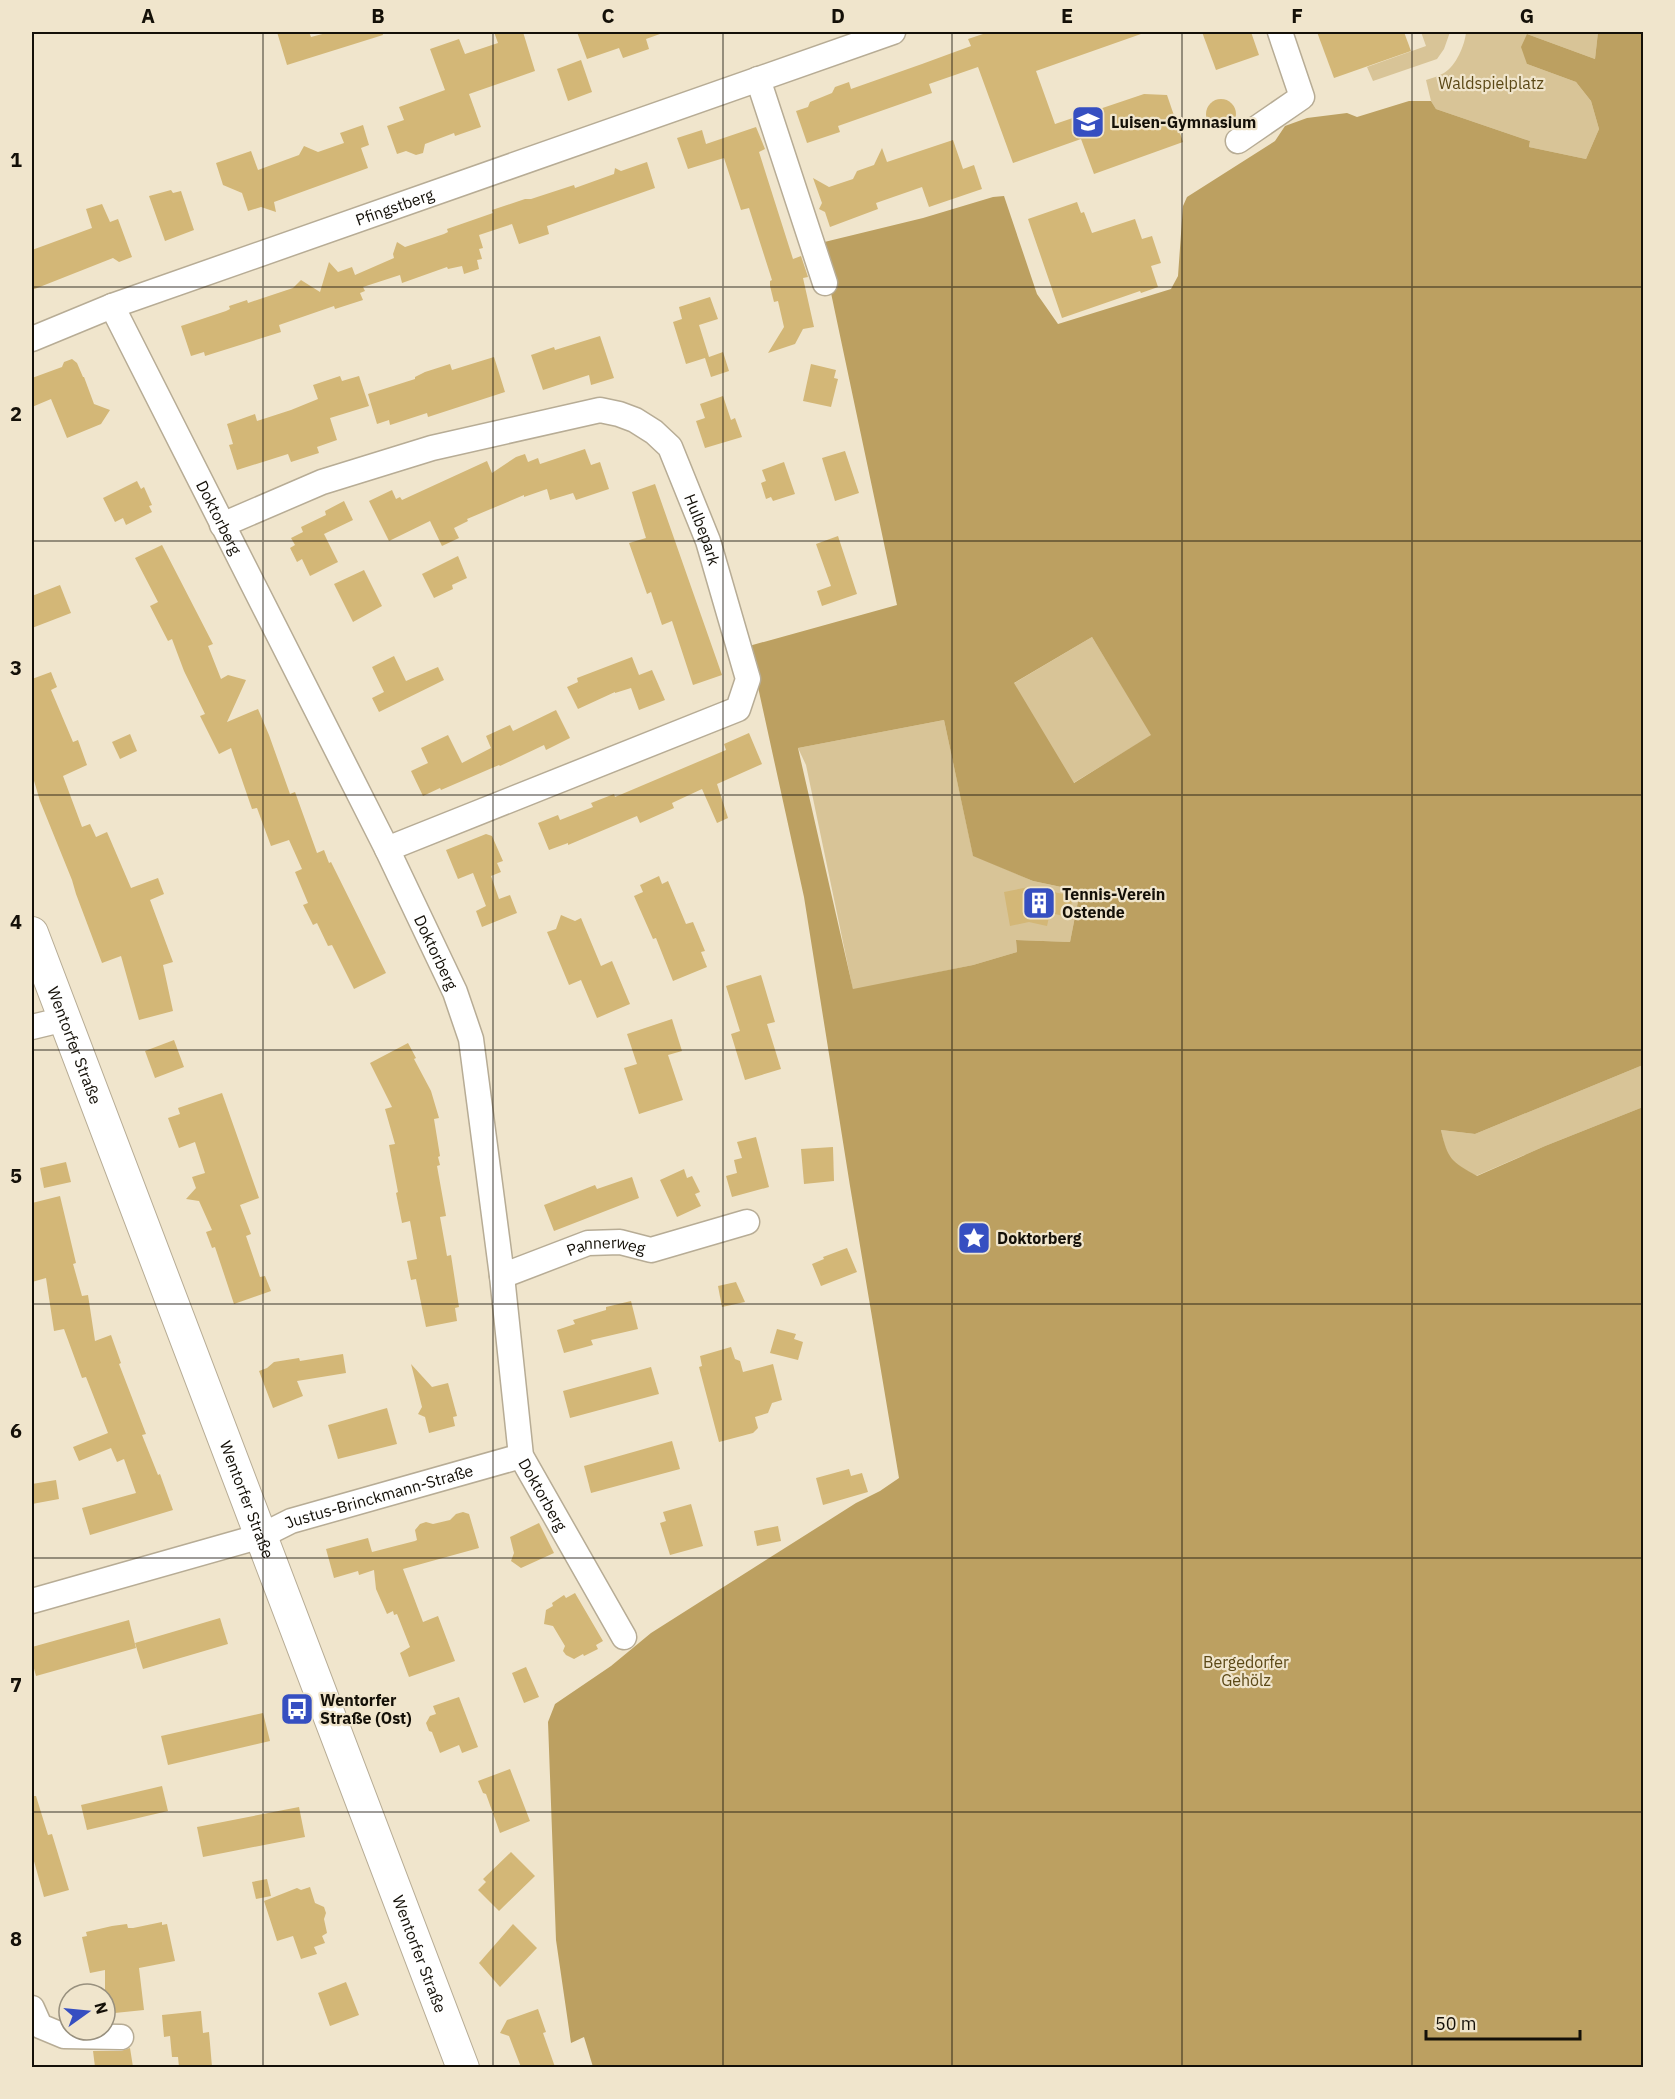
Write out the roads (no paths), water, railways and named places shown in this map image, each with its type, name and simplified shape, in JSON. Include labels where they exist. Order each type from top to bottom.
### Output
[{"type":"main road","name":"Wentorfer Straße","points":[[32,933],[463,2067]]},
{"type":"street","name":"Pfingstberg","points":[[32,339],[112,306],[758,79],[866,36],[893,32]]},
{"type":"street","points":[[1238,141],[1302,97],[1280,32]]},
{"type":"street","points":[[758,79],[825,283]]},
{"type":"street","name":"Doktorberg","points":[[112,306],[387,849],[455,992],[471,1039],[502,1276],[521,1456],[624,1637]]},
{"type":"street","name":"Hulbepark","points":[[222,525],[322,482],[432,448],[600,410],[635,420],[654,432],[670,447],[708,541],[748,679],[738,709],[387,849]]},
{"type":"street","points":[[32,1027],[64,1019]]},
{"type":"street","name":"Pannerweg","points":[[502,1276],[588,1243],[620,1242],[651,1250],[747,1222]]},
{"type":"street","name":"Justus-Brinckmann-Straße","points":[[32,1601],[261,1536],[291,1521],[521,1456]]},
{"type":"street","points":[[36,2017],[64,2036],[121,2037]]},
{"type":"place","name":"Luisen-Gymnasium","points":[[1088,122]]},
{"type":"place","name":"Tennis-Verein Ostende","points":[[1039,903]]},
{"type":"place","name":"Doktorberg","points":[[974,1238]]},
{"type":"place","name":"Wentorfer Straße (Ost)","points":[[297,1709]]},
{"type":"park label","name":"Waldspielplatz","points":[[1491,83]]},
{"type":"park label","name":"Bergedorfer Gehölz","points":[[1246,1671]]}]
